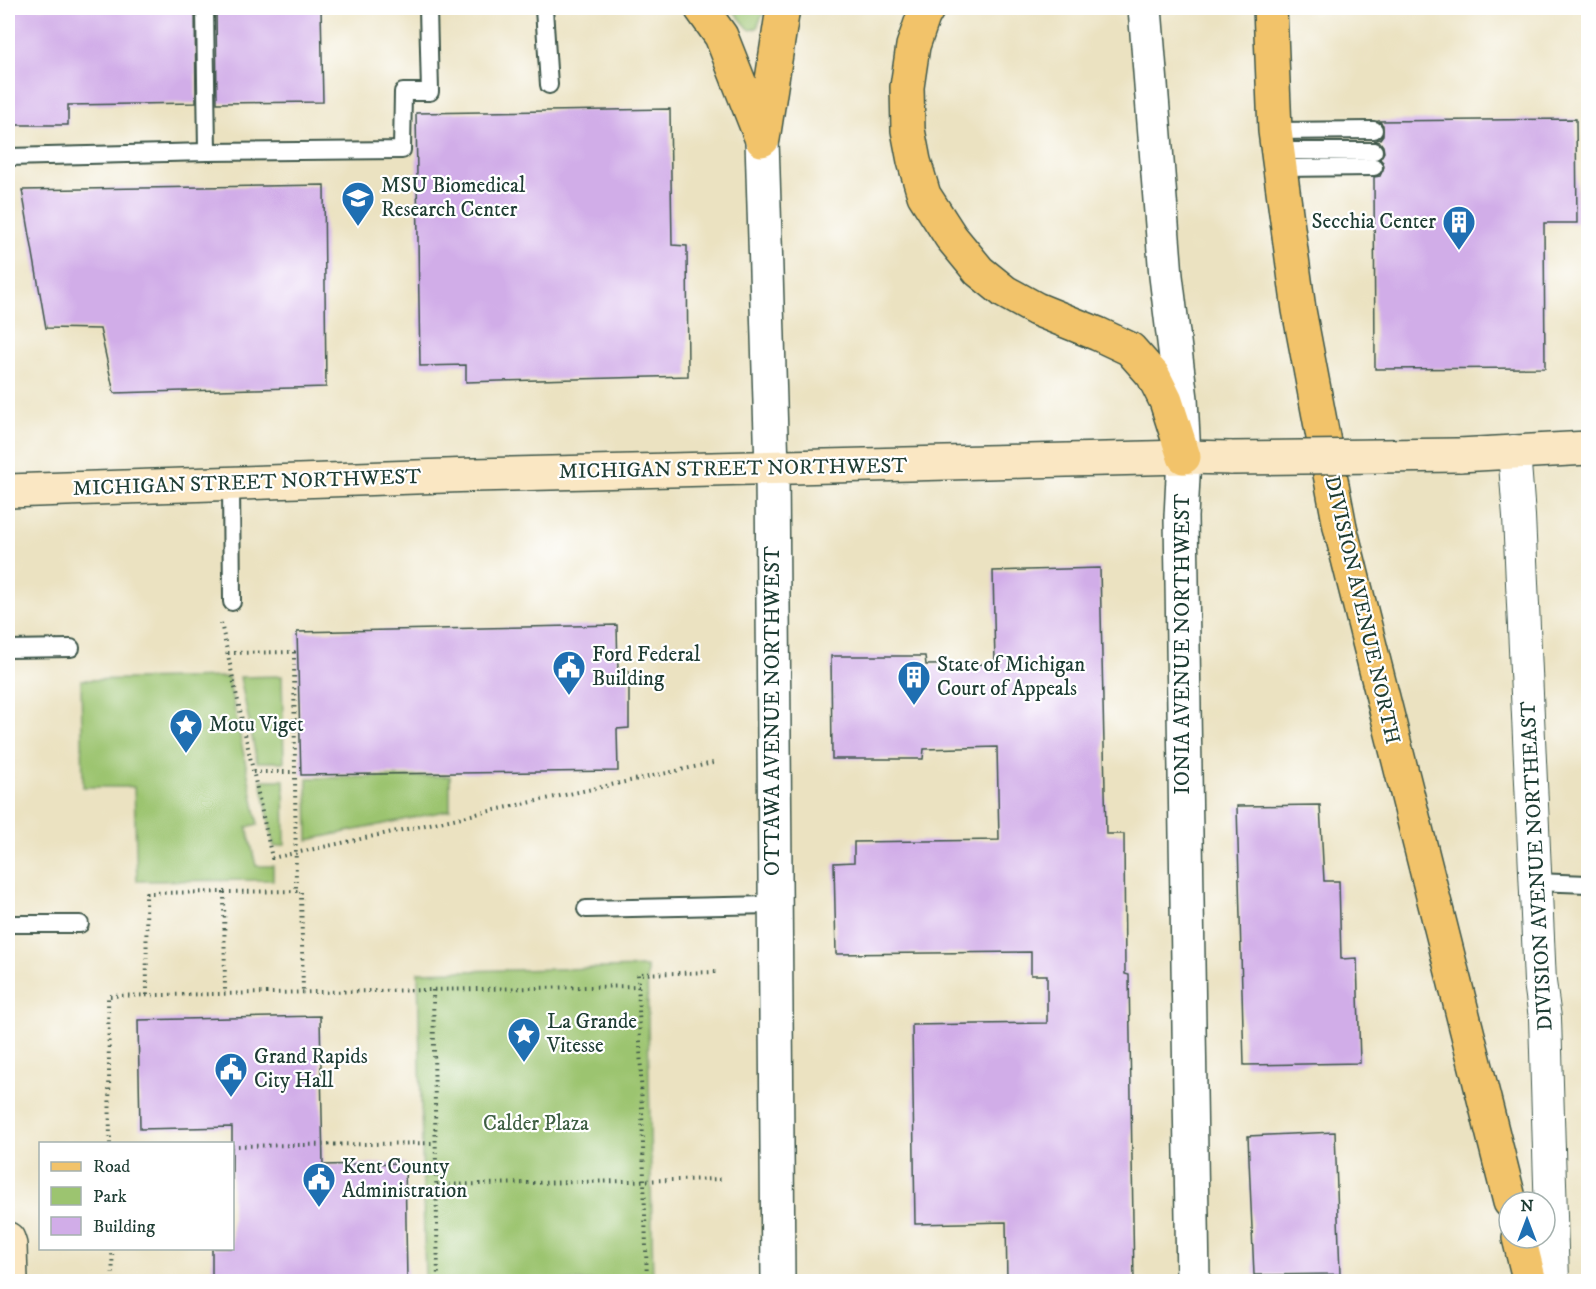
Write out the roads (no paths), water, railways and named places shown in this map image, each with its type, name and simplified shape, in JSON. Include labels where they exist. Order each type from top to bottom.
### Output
[{"type":"main road","points":[[701,8],[721,36],[762,140]]},
{"type":"main road","points":[[762,140],[783,8]]},
{"type":"main road","points":[[928,8],[913,46],[907,87],[908,130],[924,195],[951,237],[979,271],[1005,292],[1036,309],[1130,349],[1137,356],[1153,375],[1166,401],[1184,457]]},
{"type":"main road","name":"DIVISION AVENUE NORTH","points":[[1270,8],[1278,150],[1299,310],[1340,527],[1507,1190]]},
{"type":"main road","name":"MICHIGAN STREET NORTHWEST","points":[[8,491],[1184,457],[1459,454],[1588,448]]},
{"type":"main road","points":[[8,1239],[11,1281]]},
{"type":"main road","points":[[1522,1250],[1530,1281]]},
{"type":"street","name":"IONIA AVENUE NORTHWEST","points":[[1145,8],[1165,264],[1181,399],[1184,457],[1180,517],[1193,1281]]},
{"type":"street","name":"OTTAWA AVENUE NORTHWEST","points":[[762,140],[772,468],[778,1281]]},
{"type":"street","name":"DIVISION AVENUE NORTHEAST","points":[[1514,451],[1519,516],[1540,982],[1545,1018],[1553,1281]]},
{"type":"lane","points":[[206,8],[207,152]]},
{"type":"lane","points":[[8,156],[402,150],[403,93],[430,92],[428,8]]},
{"type":"lane","points":[[542,8],[544,9],[549,85]]},
{"type":"lane","points":[[1278,150],[1374,130]]},
{"type":"lane","points":[[1278,150],[1374,159]]},
{"type":"lane","points":[[231,484],[232,602]]},
{"type":"lane","points":[[8,649],[71,648]]},
{"type":"lane","points":[[1535,882],[1588,884]]},
{"type":"lane","points":[[586,909],[775,905]]},
{"type":"lane","points":[[8,924],[80,924]]},
{"type":"place","name":"MSU Biomedical Research Center","points":[[358,227]]},
{"type":"place","name":"Secchia Center","points":[[1459,251]]},
{"type":"place","name":"Ford Federal Building","points":[[569,696]]},
{"type":"place","name":"State of Michigan Court of Appeals","points":[[914,706]]},
{"type":"place","name":"Motu Viget","points":[[186,754]]},
{"type":"place","name":"La Grande Vitesse","points":[[524,1063]]},
{"type":"place","name":"Grand Rapids City Hall","points":[[231,1098]]},
{"type":"place","name":"Kent County Administration","points":[[319,1208]]},
{"type":"park label","name":"Calder Plaza","points":[[536,1124]]}]
